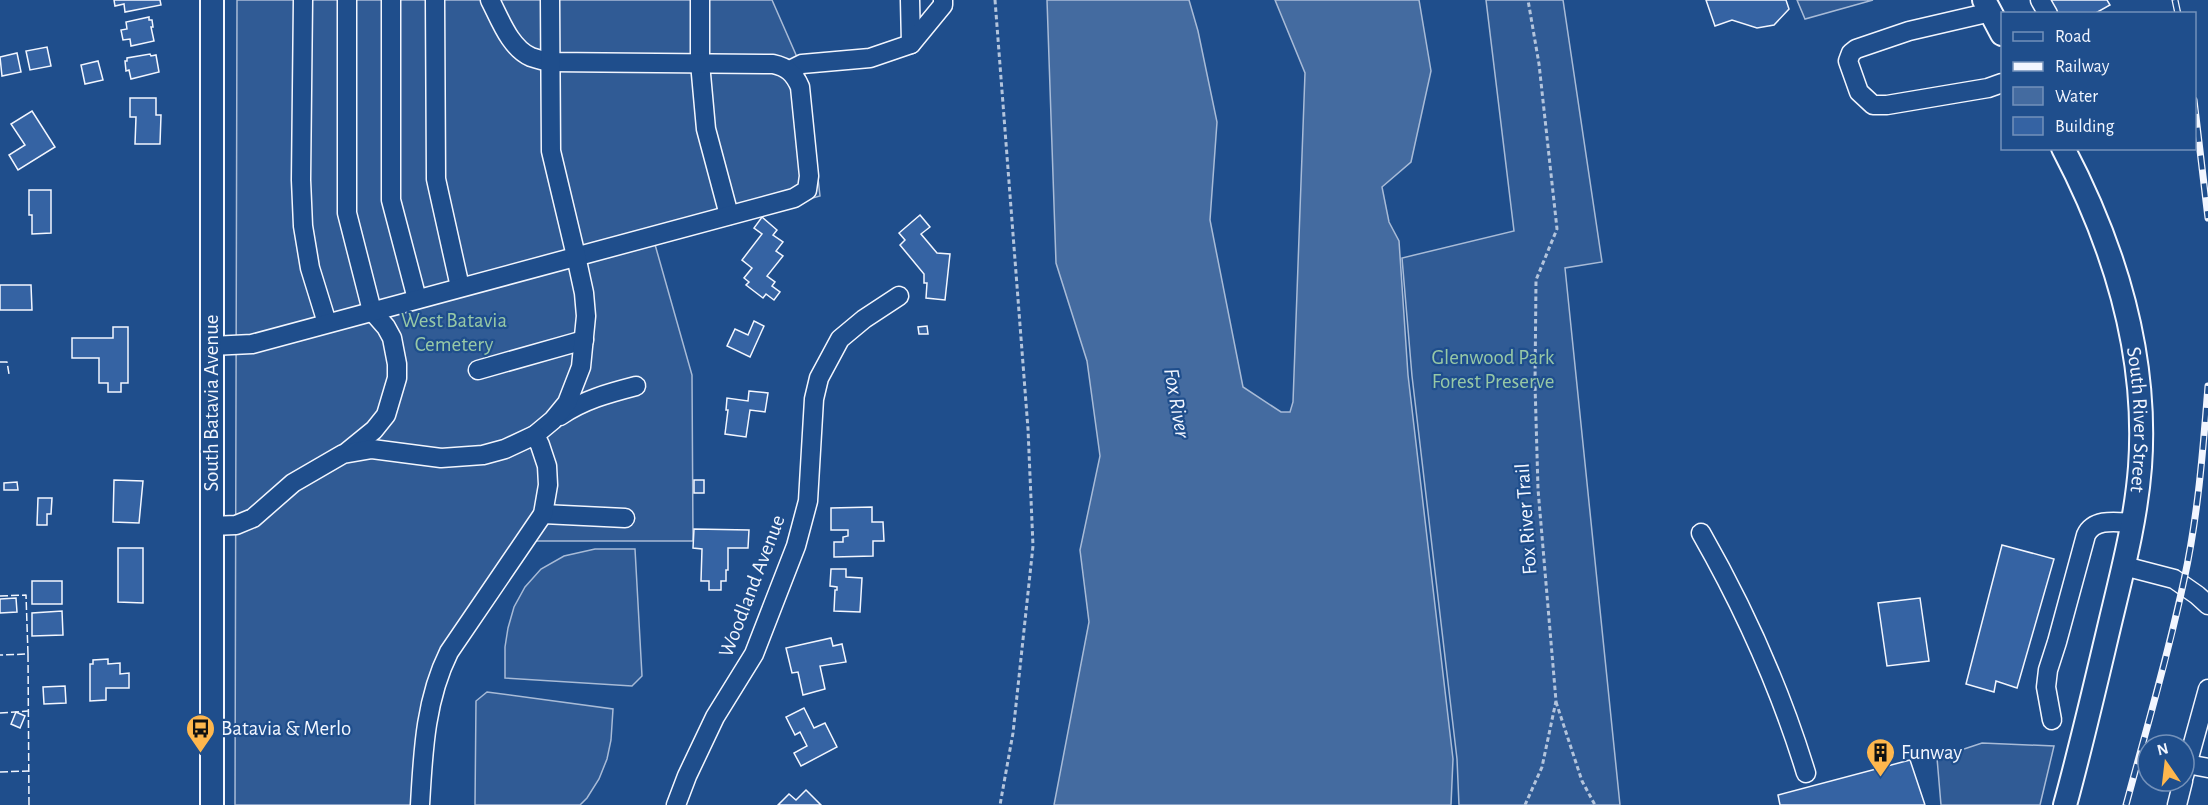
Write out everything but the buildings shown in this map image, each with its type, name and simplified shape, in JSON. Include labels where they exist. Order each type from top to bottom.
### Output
[{"type":"main road","name":"South Batavia Avenue","points":[[212,0],[212,805]]},
{"type":"main road","points":[[1988,6],[2001,32]]},
{"type":"main road","name":"South River Street","points":[[2064,150],[2105,239],[2122,289],[2138,381],[2141,432],[2140,468],[2133,523],[2089,717],[2065,805]]},
{"type":"street","points":[[303,0],[301,180],[303,226],[310,268],[327,323]]},
{"type":"street","points":[[347,0],[347,213],[372,311],[392,338],[397,378],[386,415],[386,431],[398,452]]},
{"type":"street","points":[[391,0],[390,184],[394,216],[417,299]]},
{"type":"street","points":[[435,0],[436,178],[460,287]]},
{"type":"street","points":[[211,346],[252,344],[794,198],[807,190],[809,176],[800,87],[790,70],[773,64],[550,62],[532,58],[511,38],[490,0]]},
{"type":"street","points":[[550,0],[551,151],[584,293],[586,316],[581,367],[567,403],[553,420]]},
{"type":"street","points":[[700,0],[700,63],[706,129],[729,215]]},
{"type":"street","points":[[910,0],[911,44]]},
{"type":"street","points":[[790,70],[802,64],[870,58],[911,44],[943,5],[943,0]]},
{"type":"street","points":[[1988,6],[1856,49],[1851,53],[1848,61],[1859,92],[1873,105],[1887,105],[1988,88],[2001,83]]},
{"type":"street","name":"Woodland Avenue","points":[[676,805],[715,717],[754,654],[796,546],[808,501],[814,399],[819,378],[840,339],[898,296]]},
{"type":"street","points":[[478,370],[584,340]]},
{"type":"street","points":[[581,367],[591,384],[605,394]]},
{"type":"street","points":[[343,454],[372,449],[441,458],[483,454],[505,449],[535,435],[553,420],[581,404],[605,394],[636,386]]},
{"type":"street","points":[[211,526],[236,525],[253,518],[293,483],[343,454],[368,435],[386,415]]},
{"type":"street","points":[[420,805],[427,721],[440,670],[449,652],[543,514],[548,484],[547,466],[535,435]]},
{"type":"street","points":[[543,514],[625,518]]},
{"type":"street","points":[[2052,720],[2046,687],[2048,669],[2088,529],[2107,522],[2133,523]]},
{"type":"street","points":[[1701,533],[1732,587],[1782,698],[1806,773]]},
{"type":"street","points":[[2124,566],[2174,579],[2208,605]]},
{"type":"street","points":[[2195,733],[2208,689]]},
{"type":"path","points":[[995,0],[1028,429],[1033,546],[1013,734],[1000,805]]},
{"type":"path","name":"Fox River Trail","points":[[1525,805],[1542,767],[1556,700],[1538,489],[1535,384],[1536,280],[1557,229],[1539,64],[1528,0]]},
{"type":"path","points":[[1556,700],[1582,781],[1595,805]]},
{"type":"shaded area","name":"West Batavia Cemetery","points":[[237,0],[772,0],[807,80],[820,196],[654,241],[692,375],[693,541],[518,541],[444,650],[412,805],[235,805]]},
{"type":"shaded area","name":"Glenwood Park Forest Preserve","points":[[1486,0],[1563,0],[1602,262],[1565,268],[1620,805],[1459,805],[1457,759],[1412,376],[1402,258],[1514,231]]},
{"type":"shaded area","points":[[1797,0],[1873,0],[1805,19]]},
{"type":"shaded area","points":[[595,549],[635,549],[642,676],[632,686],[505,678],[505,647],[508,628],[514,607],[525,587],[541,569],[564,556]]},
{"type":"shaded area","points":[[487,692],[613,709],[607,759],[599,779],[580,805],[475,805],[476,701]]},
{"type":"shaded area","points":[[1982,743],[2054,746],[2040,805],[1941,805],[1937,758]]},
{"type":"water","name":"Fox River","points":[[1047,0],[1189,0],[1198,31],[1217,122],[1210,220],[1243,387],[1281,412],[1290,412],[1293,402],[1305,73],[1275,0],[1419,0],[1431,71],[1411,162],[1382,187],[1389,222],[1399,241],[1408,375],[1453,759],[1451,805],[1054,805],[1089,622],[1080,550],[1100,456],[1087,361],[1056,263]]},
{"type":"railway","points":[[2175,0],[2178,12]]},
{"type":"railway","points":[[2196,117],[2208,218]]},
{"type":"railway","points":[[2126,805],[2171,637],[2189,556],[2199,483],[2208,386]]},
{"type":"fence","points":[[0,362],[7,362],[9,374]]},
{"type":"fence","points":[[0,596],[26,595],[28,654],[0,655]]},
{"type":"fence","points":[[28,654],[29,805]]},
{"type":"fence","points":[[0,713],[28,711]]},
{"type":"fence","points":[[0,772],[29,771]]},
{"type":"place","name":"Batavia & Merlo","points":[[200,754]]},
{"type":"place","name":"Funway","points":[[1880,778]]}]
